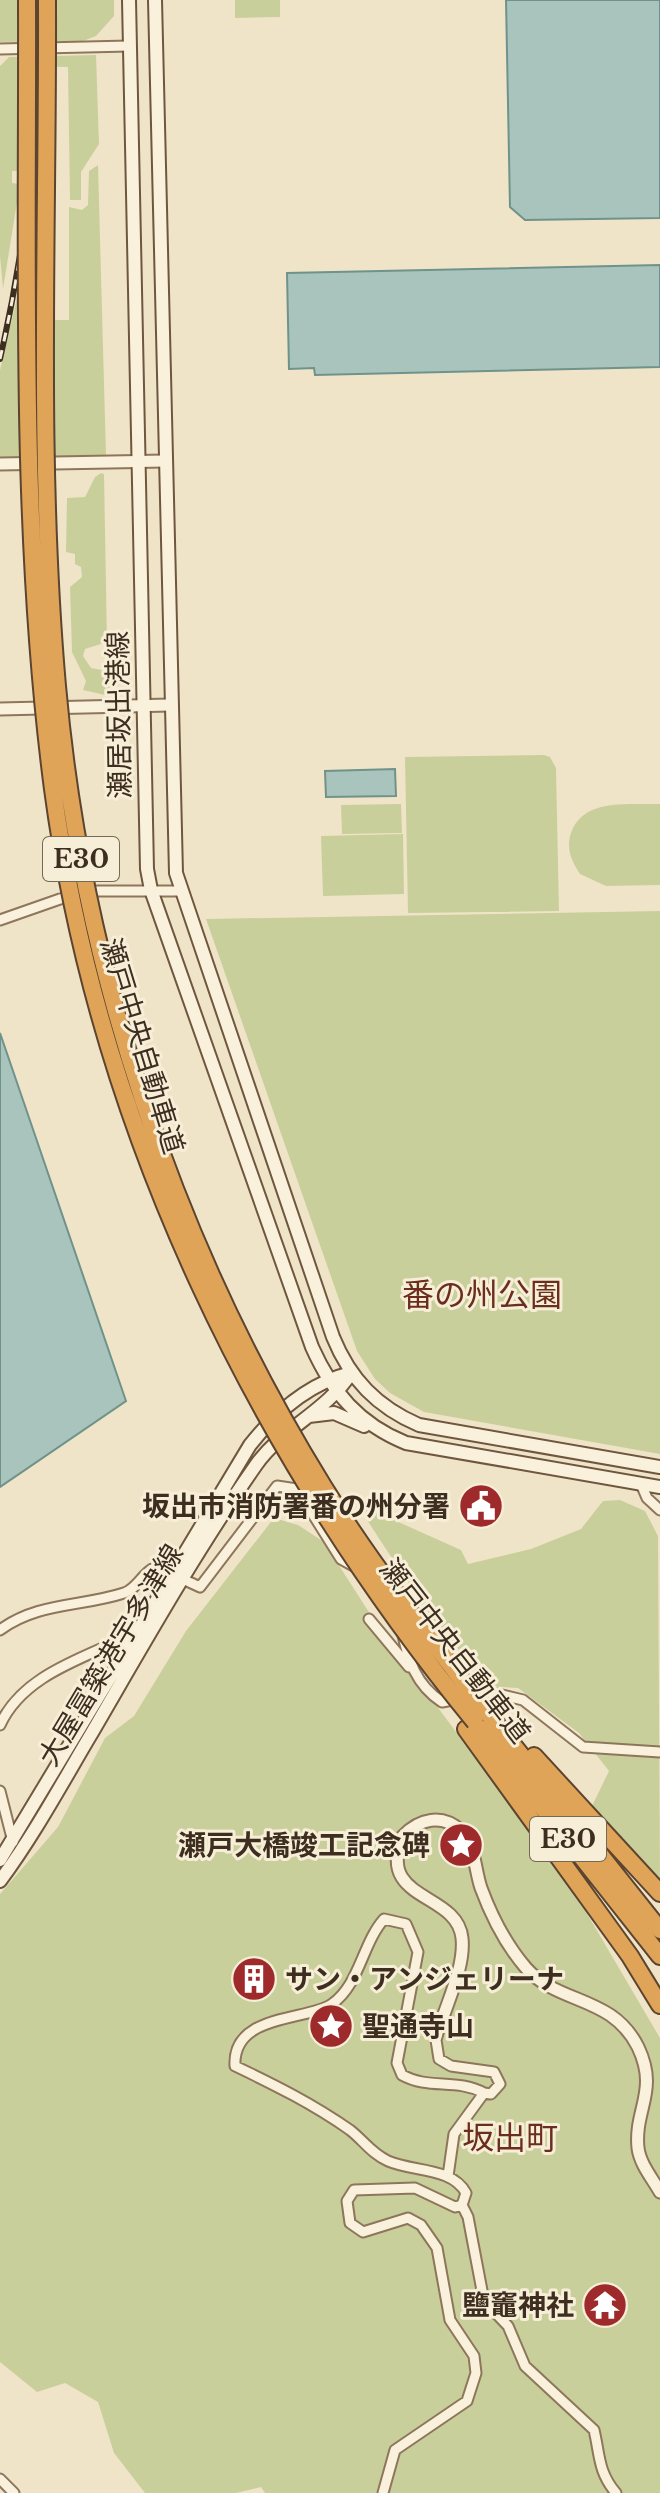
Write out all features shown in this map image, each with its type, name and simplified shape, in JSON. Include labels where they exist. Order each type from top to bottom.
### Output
[{"type":"highway","name":"瀬戸中央自動車道","points":[[27,0],[35,591],[54,790],[69,880],[114,1064],[181,1244],[265,1414],[410,1655],[481,1720],[660,1930]]},
{"type":"highway","name":"瀬戸中央自動車道","points":[[47,0],[45,375],[50,590],[69,787],[84,878],[129,1057],[160,1151],[235,1324],[322,1485],[429,1638],[481,1720],[660,1956]]},
{"type":"highway","points":[[481,1720],[660,1893]]},
{"type":"highway","points":[[481,1720],[660,2005]]},
{"type":"main road","name":"瀬居坂出港線","points":[[129,0],[146,855],[151,890],[312,1347],[337,1395]]},
{"type":"main road","name":"瀬居坂出港線","points":[[155,0],[173,855],[180,891],[333,1337],[351,1373]]},
{"type":"main road","name":"大屋冨築港宇多津線","points":[[0,1881],[17,1846],[250,1445],[275,1416],[328,1379],[351,1373]]},
{"type":"main road","name":"大屋冨築港宇多津線","points":[[78,1744],[132,1641],[256,1465],[300,1420],[337,1395],[351,1373]]},
{"type":"main road","points":[[351,1373],[382,1404],[419,1425],[660,1467]]},
{"type":"main road","points":[[337,1395],[380,1431],[418,1447]]},
{"type":"main road","points":[[300,1420],[334,1413],[393,1441],[418,1447],[660,1487]]},
{"type":"main road","points":[[549,1469],[552,1449]]},
{"type":"main road","name":"大屋冨築港宇多津線","points":[[0,1860],[17,1846]]},
{"type":"street","points":[[0,49],[129,46]]},
{"type":"street","points":[[0,464],[165,461]]},
{"type":"street","points":[[0,709],[170,705]]},
{"type":"street","points":[[0,920],[79,894],[180,891]]},
{"type":"street","points":[[641,1484],[647,1498],[660,1510]]},
{"type":"street","points":[[0,1630],[17,1618],[45,1608],[126,1593],[152,1569],[200,1587],[277,1486],[288,1485],[297,1489],[308,1503],[341,1559],[369,1574],[388,1596],[397,1612],[416,1676]]},
{"type":"street","points":[[369,1619],[442,1702],[487,1695],[511,1696],[523,1700],[583,1747],[660,1752]]},
{"type":"street","points":[[0,1725],[11,1705],[38,1680],[123,1639],[132,1641]]},
{"type":"street","points":[[0,1791],[17,1846]]},
{"type":"street","points":[[448,2176],[454,2134],[484,2093],[496,2090],[500,2077],[487,2070],[451,2066],[439,2059],[436,2040],[461,1950],[459,1927],[447,1910],[407,1885],[398,1865],[403,1836],[426,1820],[445,1821],[467,1838],[488,1905],[527,1969],[548,1985],[604,2009],[635,2041],[648,2084],[638,2146],[643,2163],[660,2192]]},
{"type":"street","points":[[484,2093],[467,2084],[422,2083],[402,2075],[397,2063],[418,1952],[406,1924],[393,1918],[384,1919],[371,1933],[345,1991],[331,2004],[268,2023],[251,2033],[237,2050],[235,2066],[272,2081],[319,2110],[387,2161],[448,2176],[461,2183],[466,2193],[462,2205],[468,2217],[484,2301],[508,2326],[525,2366],[594,2430],[594,2447],[604,2480],[616,2493]]},
{"type":"street","points":[[383,2493],[395,2450],[467,2401],[476,2373],[474,2356],[450,2320],[437,2248],[421,2225],[408,2218],[363,2232],[350,2223],[347,2201],[354,2190],[386,2186],[415,2188],[436,2194],[455,2207],[462,2205]]},
{"type":"street","points":[[0,2479],[13,2493]]},
{"type":"green space","points":[[0,0],[114,0],[114,16],[96,36],[83,41],[0,42]]},
{"type":"green space","points":[[235,0],[280,0],[280,17],[235,18]]},
{"type":"green space","points":[[96,55],[99,144],[81,172],[81,200],[70,200],[68,67],[20,66],[20,171],[12,171],[12,183],[20,184],[3,289],[0,256],[0,66],[9,57]]},
{"type":"green space","points":[[98,165],[106,456],[0,458],[0,370],[25,264],[25,320],[69,320],[69,207],[82,210],[88,205],[89,171]]},
{"type":"green space","points":[[104,474],[107,642],[85,649],[83,656],[91,668],[107,671],[109,691],[105,695],[83,690],[86,681],[72,652],[70,587],[82,577],[81,567],[75,564],[75,554],[66,552],[67,498],[85,497],[95,477]]},
{"type":"green space","points":[[405,757],[550,757],[556,768],[559,911],[408,913]]},
{"type":"green space","points":[[401,804],[402,833],[342,834],[341,805]]},
{"type":"green space","points":[[660,804],[660,885],[606,886],[580,874],[569,844],[577,821],[586,813],[609,805]]},
{"type":"green space","points":[[403,834],[404,894],[323,896],[321,836]]},
{"type":"green space","points":[[660,911],[660,1454],[424,1412],[390,1393],[375,1379],[357,1351],[206,919]]},
{"type":"green space","points":[[620,1500],[645,1511],[658,1536],[660,1879],[592,1806],[609,1771],[579,1733],[518,1688],[484,1686],[436,1626],[356,1503],[461,1550],[468,1564],[531,1549],[581,1529],[603,1501]]},
{"type":"green space","points":[[274,1518],[298,1525],[324,1542],[381,1631],[572,1888],[660,2038],[660,2493],[265,2493],[261,2487],[236,2493],[145,2493],[114,2453],[98,2402],[65,2383],[37,2392],[0,2362],[0,1894],[58,1827],[105,1738],[134,1716],[186,1631]]},
{"type":"water","points":[[506,0],[660,0],[660,218],[525,220],[510,207]]},
{"type":"water","points":[[660,265],[660,367],[315,375],[314,368],[289,369],[287,273]]},
{"type":"water","points":[[395,769],[396,796],[326,797],[325,771]]},
{"type":"water","points":[[0,1033],[126,1401],[0,1487]]},
{"type":"railway","points":[[0,359],[18,270],[30,181],[37,91],[39,0]]},
{"type":"place","name":"坂出市消防署番の州分署","points":[[481,1506]]},
{"type":"place","name":"瀬戸大橋竣工記念碑","points":[[461,1845]]},
{"type":"place","name":"サン・アンジェリーナ","points":[[254,1979]]},
{"type":"place","name":"聖通寺山","points":[[331,2026]]},
{"type":"place","name":"鹽竈神社","points":[[605,2305]]},
{"type":"district","name":"番の州公園","points":[[482,1295]]},
{"type":"district","name":"坂出町","points":[[510,2138]]}]
